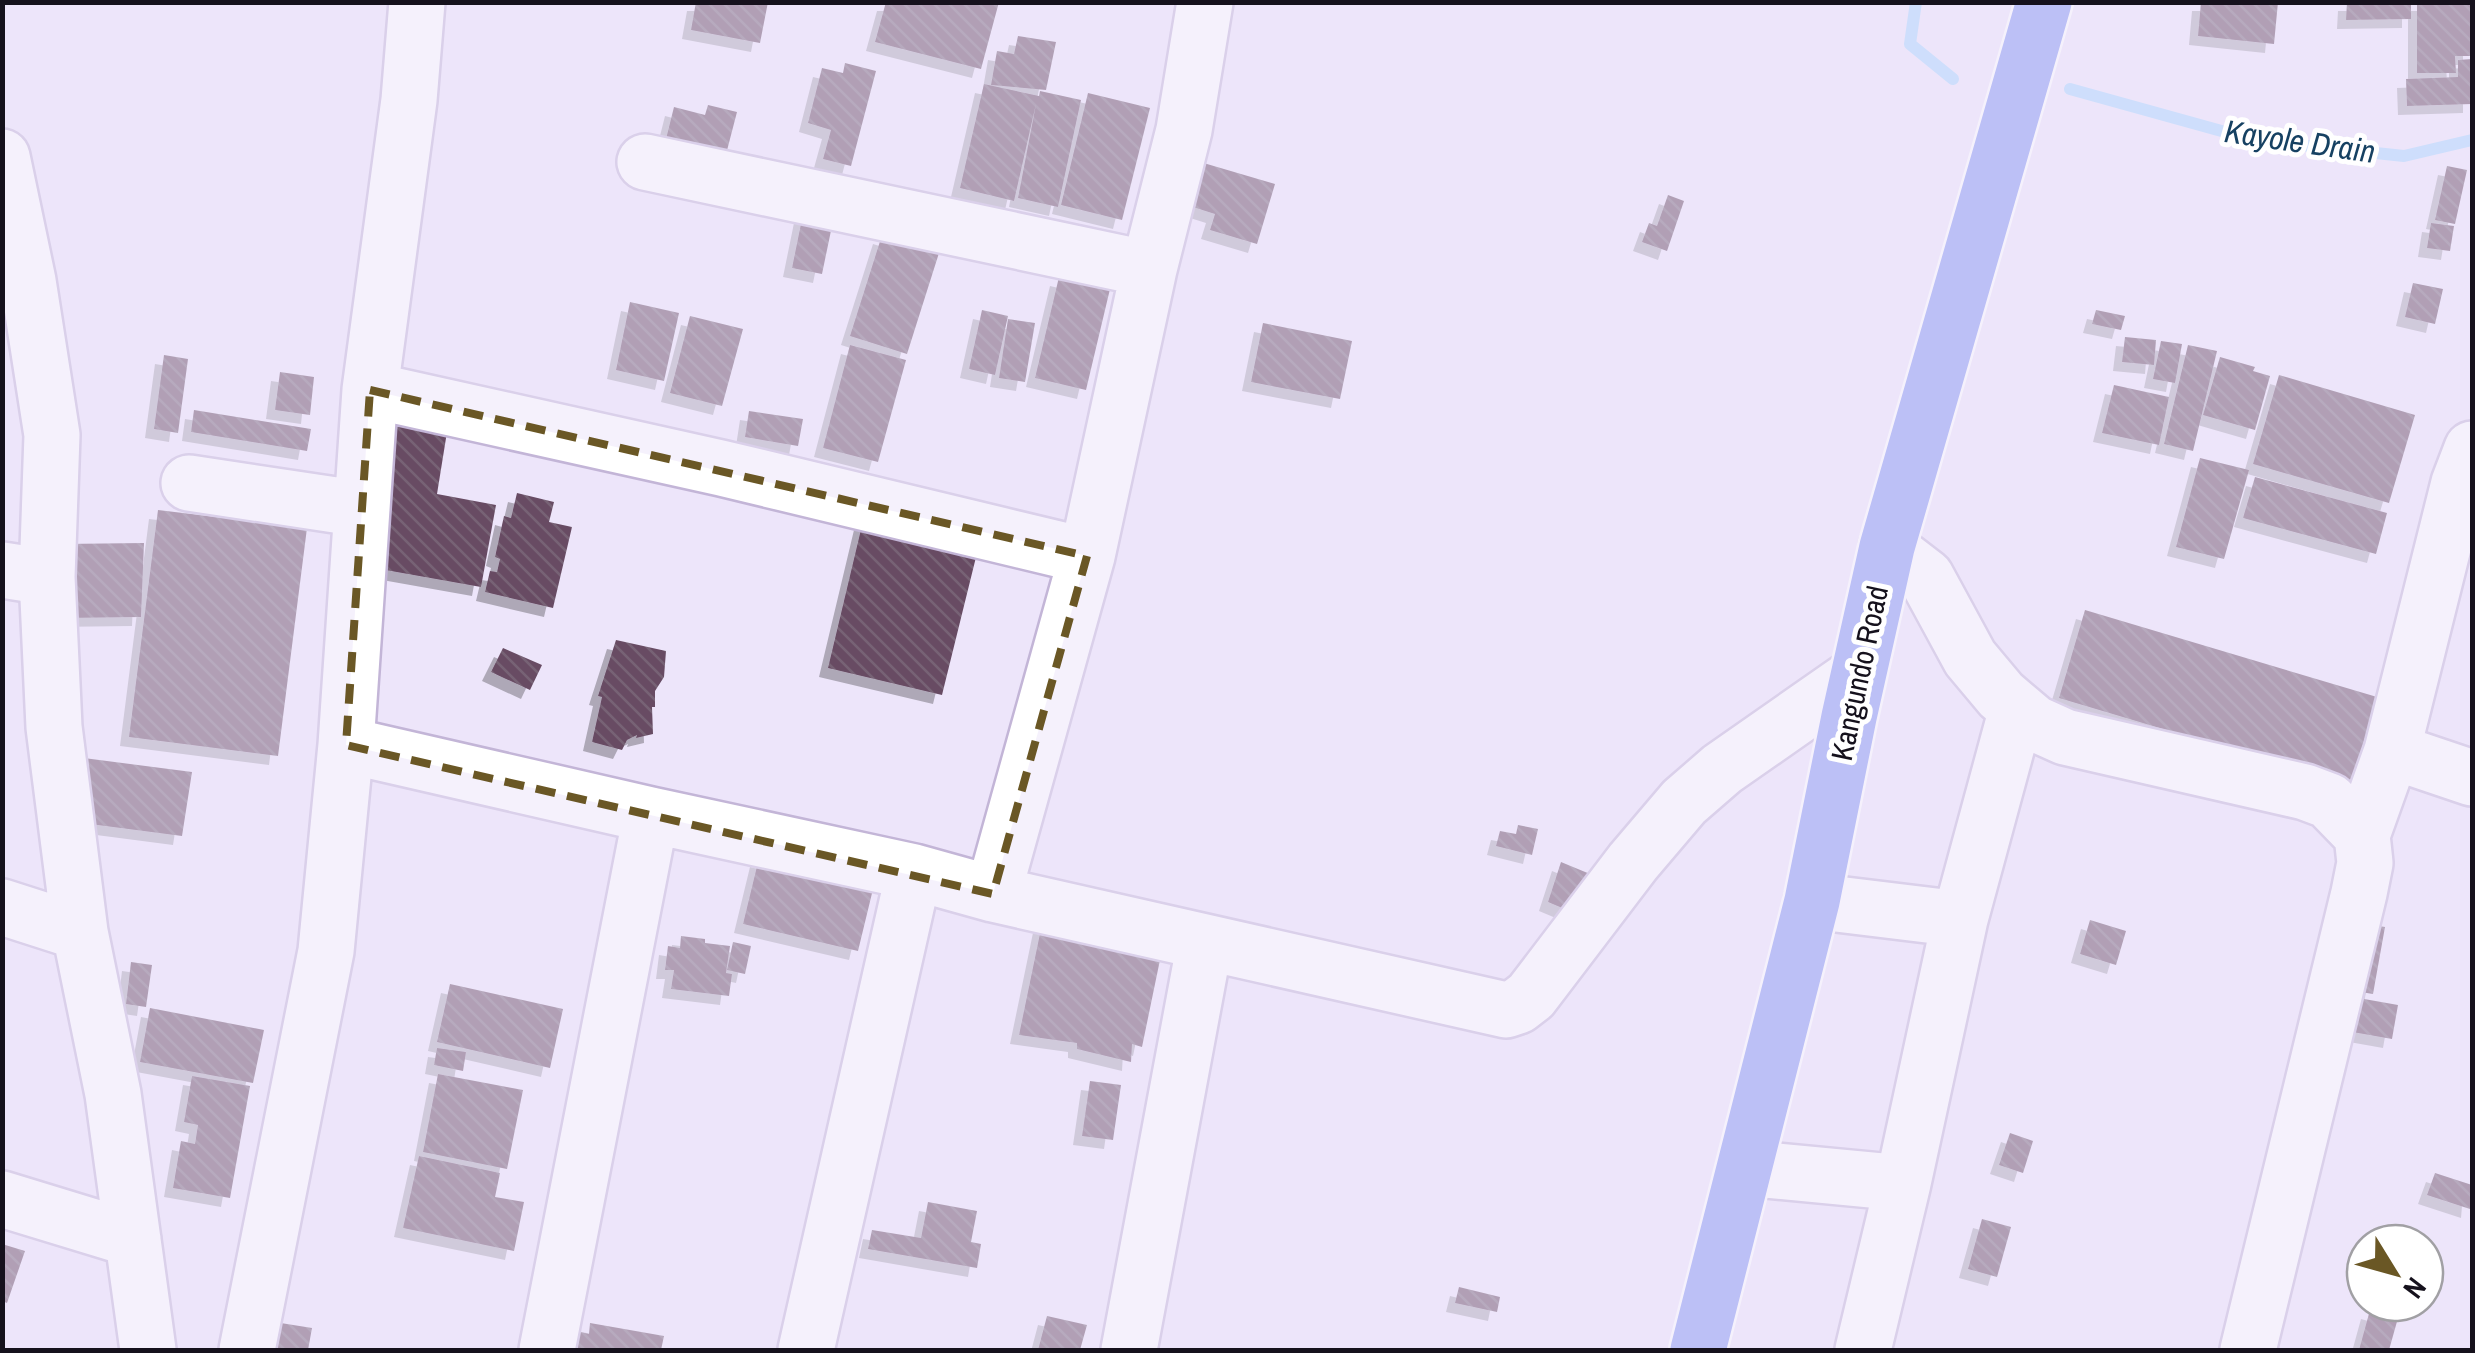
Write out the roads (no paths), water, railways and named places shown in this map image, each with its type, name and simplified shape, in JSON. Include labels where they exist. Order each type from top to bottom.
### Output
[{"type":"highway","name":"Kangundo Road","points":[[1698,1350],[1812,901],[1887,547],[2044,2]]},
{"type":"street","points":[[247,1350],[326,951],[346,745],[370,390],[409,100],[417,2]]},
{"type":"street","points":[[993,894],[1087,556],[1149,268],[1184,130],[1206,2]]},
{"type":"street","points":[[2,157],[15,278],[52,435],[25,573],[54,726],[80,932],[113,1094],[148,1350]]},
{"type":"street","points":[[645,162],[1149,268]]},
{"type":"street","points":[[370,390],[1087,556]]},
{"type":"street","points":[[2248,1350],[2360,893],[2365,862],[2362,835],[2392,751],[2459,483],[2472,449]]},
{"type":"street","points":[[189,483],[362,509]]},
{"type":"street","points":[[1887,547],[1926,578],[1970,658],[2001,695],[2034,724],[2064,737],[2305,792],[2328,801],[2362,835]]},
{"type":"street","points":[[346,745],[1506,1010],[1531,996],[1684,802],[1722,769],[1858,674]]},
{"type":"street","points":[[1863,1350],[1960,919],[2016,708]]},
{"type":"street","points":[[2392,751],[2472,778]]},
{"type":"street","points":[[547,1350],[651,815]]},
{"type":"street","points":[[806,1350],[914,872]]},
{"type":"street","points":[[1812,901],[1960,919]]},
{"type":"street","points":[[2,907],[80,932]]},
{"type":"street","points":[[1129,1350],[1205,942]]},
{"type":"street","points":[[1745,1168],[1902,1184]]},
{"type":"street","points":[[2,1199],[133,1239]]},
{"type":"waterway","name":"Kayole Drain","points":[[1916,2],[1910,44],[1953,79]]},
{"type":"waterway","name":"Kayole Drain","points":[[2070,89],[2254,140],[2404,156],[2472,140]]}]
